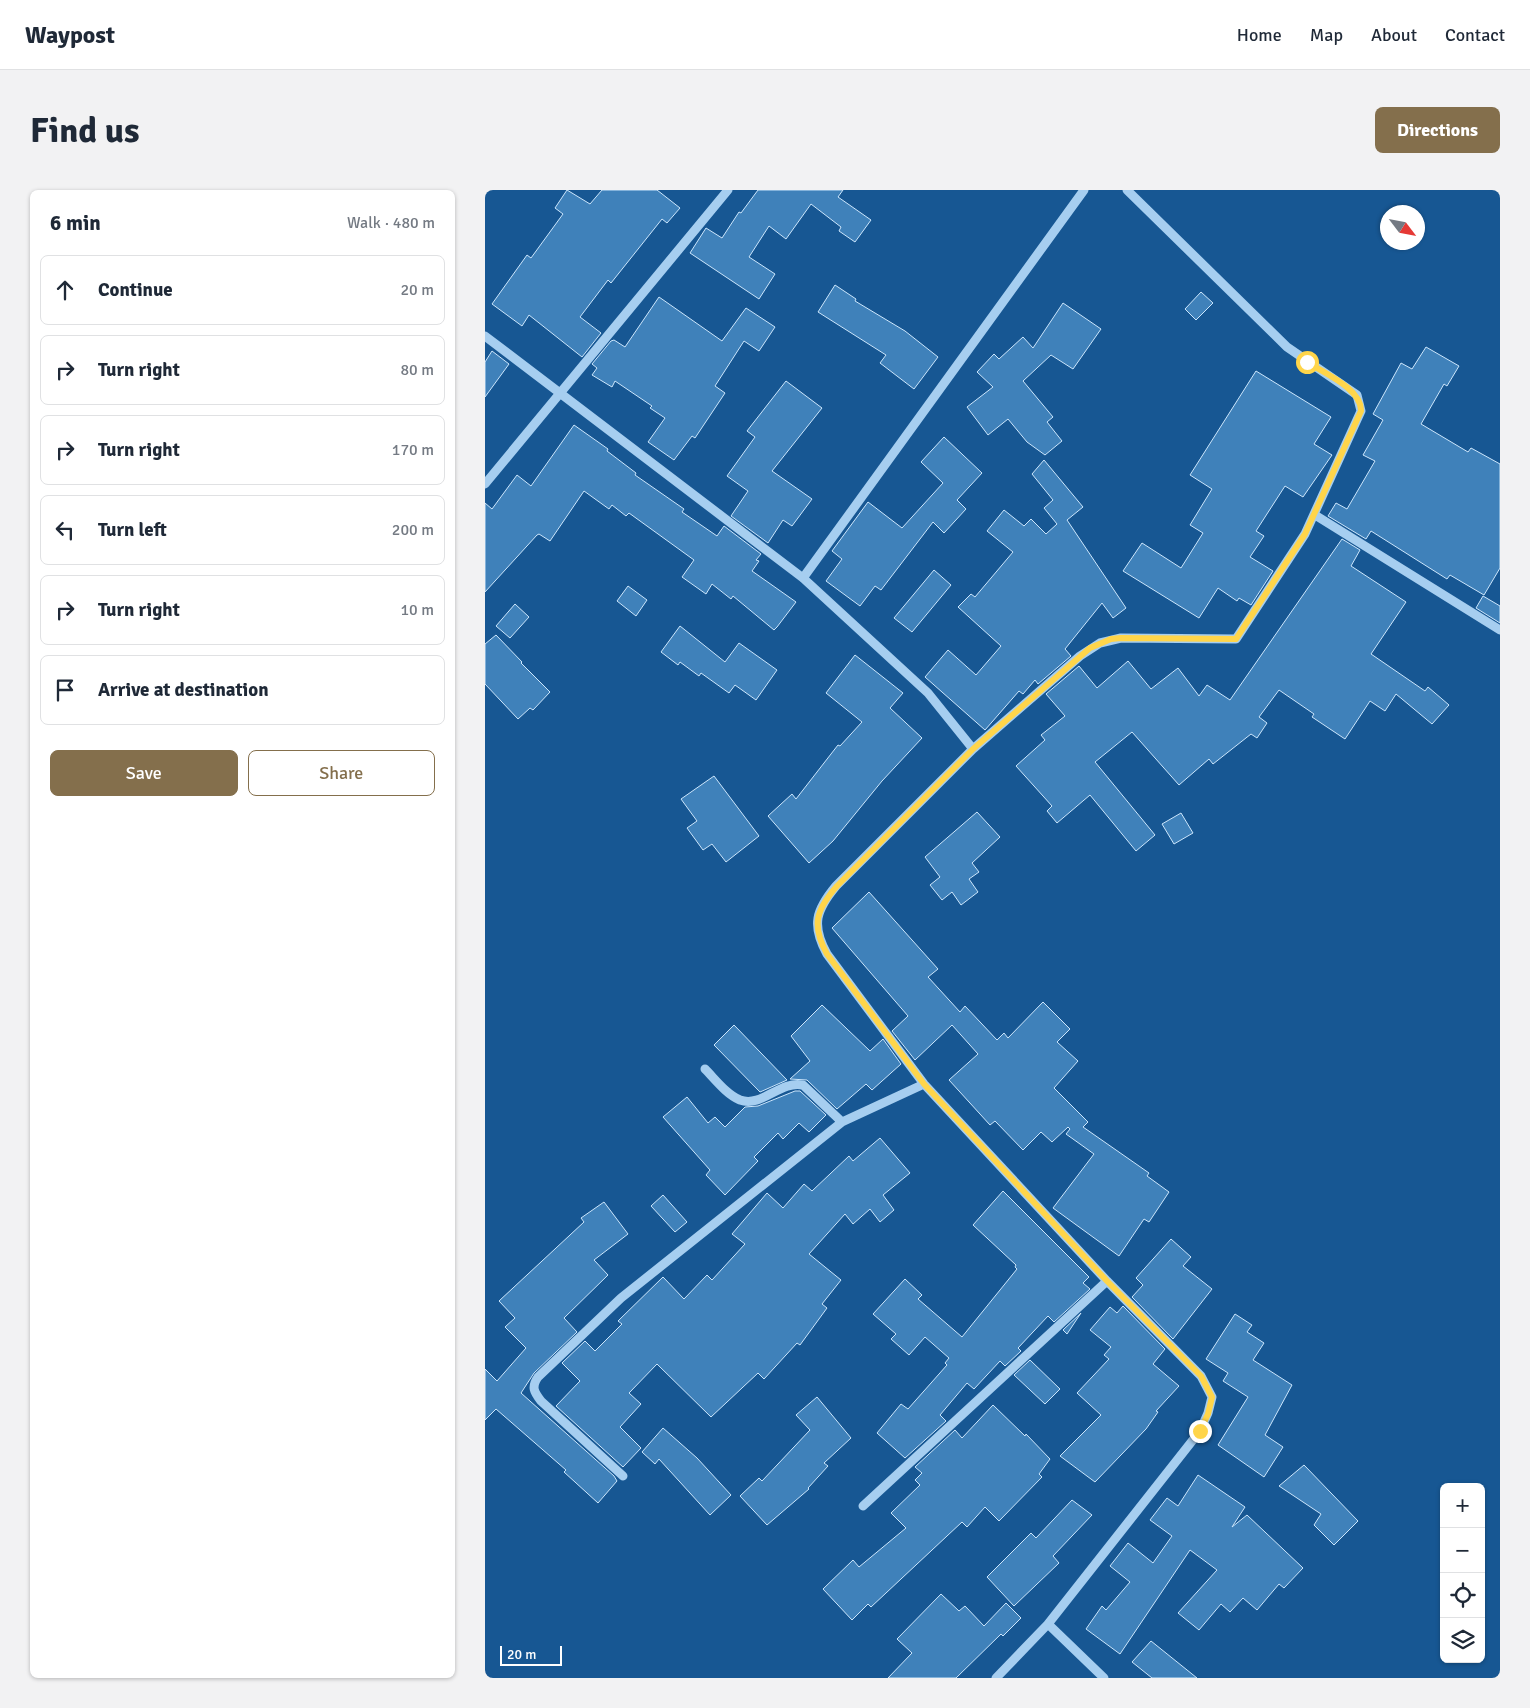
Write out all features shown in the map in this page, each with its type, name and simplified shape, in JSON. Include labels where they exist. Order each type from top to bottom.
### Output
[{"type":"street","points":[[485,484],[728,190]]},
{"type":"street","points":[[803,578],[1084,190]]},
{"type":"street","points":[[996,1678],[1048,1624],[1200,1431],[1208,1414],[1212,1397],[1201,1376],[1107,1281],[924,1084],[827,954],[819,939],[818,913],[825,900],[837,886],[973,749],[1080,656],[1100,643],[1121,638],[1236,639],[1315,516],[1361,411],[1360,400],[1353,392],[1287,347],[1127,190]]},
{"type":"street","points":[[485,336],[803,578],[929,693],[973,749]]},
{"type":"street","points":[[1315,516],[1500,630]]},
{"type":"street","points":[[705,1069],[732,1095],[742,1101],[755,1101],[782,1087],[797,1084],[803,1085],[842,1122]]},
{"type":"street","points":[[623,1476],[541,1401],[534,1392],[533,1384],[560,1355],[621,1298],[842,1122],[924,1084]]},
{"type":"street","points":[[863,1506],[1107,1281]]},
{"type":"street","points":[[1048,1624],[1104,1678]]},
{"type":"building","points":[[567,190],[590,204],[602,190],[657,190],[680,208],[667,223],[662,219],[611,283],[608,280],[580,317],[601,333],[582,357],[529,315],[522,326],[492,304],[527,255],[531,258],[563,214],[555,208]]},
{"type":"building","points":[[758,190],[843,190],[838,197],[871,220],[855,242],[839,231],[841,227],[811,204],[786,239],[769,226],[749,257],[775,274],[759,299],[690,253],[706,228],[722,238],[739,212],[741,213]]},
{"type":"building","points":[[835,285],[856,299],[855,301],[905,331],[938,357],[914,389],[880,363],[886,355],[818,312]]},
{"type":"building","points":[[1201,292],[1213,303],[1196,320],[1185,309]]},
{"type":"building","points":[[659,297],[722,341],[746,308],[775,327],[759,351],[744,341],[715,386],[725,393],[695,438],[692,436],[674,460],[648,442],[665,418],[650,408],[652,406],[615,381],[612,387],[592,375],[597,368],[592,364],[611,341],[614,340],[625,347]]},
{"type":"building","points":[[1063,303],[1101,329],[1073,369],[1051,355],[1023,381],[1053,417],[1047,422],[1062,441],[1045,455],[1027,442],[1008,419],[988,435],[967,407],[993,387],[977,372],[994,354],[999,359],[1023,337],[1033,348]]},
{"type":"building","points":[[1426,347],[1459,366],[1447,386],[1444,384],[1421,424],[1468,452],[1471,448],[1500,464],[1500,568],[1484,595],[1450,575],[1447,579],[1371,531],[1366,539],[1328,516],[1336,503],[1347,509],[1375,461],[1363,455],[1383,420],[1373,414],[1401,363],[1412,369]]},
{"type":"building","points":[[492,351],[509,364],[485,397],[485,362]]},
{"type":"building","points":[[1256,371],[1331,417],[1314,444],[1332,455],[1303,497],[1285,486],[1256,531],[1264,536],[1250,557],[1273,571],[1251,605],[1239,598],[1237,601],[1218,588],[1199,618],[1123,571],[1142,543],[1181,568],[1203,533],[1190,525],[1212,489],[1190,475]]},
{"type":"building","points":[[786,381],[822,408],[772,471],[812,499],[792,526],[783,520],[768,543],[731,516],[748,491],[727,476],[755,437],[747,431]]},
{"type":"building","points":[[574,425],[608,449],[607,451],[636,473],[635,475],[684,509],[682,512],[717,536],[724,526],[761,554],[756,560],[759,561],[752,571],[796,602],[774,630],[733,596],[731,599],[712,584],[706,594],[682,577],[694,560],[629,513],[626,516],[612,505],[609,509],[584,491],[550,541],[539,534],[537,535],[485,592],[485,503],[492,509],[517,475],[531,486]]},
{"type":"building","points":[[944,437],[982,473],[957,500],[966,509],[944,533],[933,522],[881,590],[875,586],[860,606],[826,581],[842,559],[832,551],[868,502],[902,528],[943,483],[921,462]]},
{"type":"building","points":[[1044,460],[1083,507],[1067,520],[1126,608],[1113,618],[1102,603],[1065,649],[1071,656],[1038,684],[1035,680],[1023,694],[1019,691],[985,730],[925,677],[948,650],[976,675],[1001,646],[958,607],[971,594],[975,597],[1013,552],[987,531],[1004,510],[1024,526],[1031,519],[1046,534],[1057,524],[1044,508],[1053,500],[1032,474]]},
{"type":"building","points":[[1342,539],[1360,550],[1351,566],[1406,602],[1371,654],[1425,691],[1428,687],[1449,705],[1432,724],[1396,694],[1385,711],[1370,701],[1345,739],[1312,717],[1314,714],[1279,690],[1259,717],[1267,723],[1257,738],[1251,734],[1213,764],[1209,759],[1179,785],[1132,732],[1095,762],[1155,835],[1136,851],[1090,795],[1057,823],[1047,811],[1052,806],[1016,766],[1045,740],[1041,735],[1065,716],[1046,694],[1079,666],[1097,688],[1128,661],[1151,689],[1178,668],[1199,696],[1207,685],[1230,700]]},
{"type":"building","points":[[934,570],[951,585],[912,632],[894,618]]},
{"type":"building","points":[[628,586],[647,600],[636,616],[617,601]]},
{"type":"building","points":[[1483,596],[1500,606],[1500,623],[1476,608]]},
{"type":"building","points":[[515,604],[529,617],[510,638],[496,626]]},
{"type":"building","points":[[680,626],[725,662],[739,643],[777,670],[756,700],[735,685],[729,693],[701,673],[699,676],[680,662],[678,665],[661,652]]},
{"type":"building","points":[[496,635],[550,692],[533,710],[530,708],[518,719],[485,684],[485,644]]},
{"type":"building","points":[[855,655],[903,693],[890,708],[922,738],[882,781],[833,841],[809,863],[768,816],[792,794],[796,799],[838,745],[840,746],[862,722],[826,693]]},
{"type":"building","points":[[714,776],[759,836],[726,862],[712,844],[703,850],[687,828],[697,821],[681,799]]},
{"type":"building","points":[[977,812],[1000,837],[972,863],[979,872],[969,879],[978,892],[961,905],[952,892],[942,900],[930,885],[940,877],[925,857]]},
{"type":"building","points":[[1181,813],[1193,833],[1174,844],[1162,824]]},
{"type":"building","points":[[869,892],[938,969],[928,977],[960,1012],[965,1006],[997,1040],[1004,1033],[1008,1038],[1043,1002],[1070,1029],[1057,1042],[1078,1061],[1054,1088],[1088,1122],[1083,1127],[1149,1173],[1147,1176],[1169,1192],[1149,1222],[1144,1219],[1119,1256],[1053,1208],[1094,1154],[1066,1134],[1070,1129],[1068,1127],[1052,1142],[1041,1132],[1023,1150],[995,1121],[990,1125],[949,1080],[978,1054],[952,1025],[915,1060],[892,1031],[908,1016],[832,928]]},
{"type":"building","points":[[822,1005],[870,1051],[883,1039],[901,1064],[872,1090],[866,1084],[837,1109],[807,1080],[790,1079],[810,1061],[791,1036]]},
{"type":"building","points":[[734,1025],[787,1080],[760,1092],[714,1045]]},
{"type":"building","points":[[795,1091],[800,1091],[826,1115],[809,1132],[799,1123],[783,1139],[778,1133],[754,1157],[758,1161],[725,1195],[706,1175],[710,1170],[663,1117],[687,1097],[708,1123],[715,1117],[725,1127],[745,1107],[758,1106]]},
{"type":"building","points":[[880,1138],[910,1173],[883,1195],[894,1210],[880,1222],[870,1209],[853,1224],[845,1214],[809,1254],[841,1280],[822,1304],[827,1308],[800,1345],[797,1343],[764,1379],[758,1373],[711,1417],[657,1364],[629,1393],[641,1404],[620,1427],[641,1448],[623,1467],[556,1406],[580,1381],[562,1363],[585,1341],[595,1351],[622,1324],[618,1321],[663,1277],[684,1299],[707,1275],[712,1280],[745,1244],[732,1234],[767,1193],[783,1208],[804,1184],[812,1191],[849,1156],[853,1161]]},
{"type":"building","points":[[1003,1191],[1089,1277],[1083,1283],[1090,1289],[1054,1322],[1048,1316],[1018,1348],[1021,1351],[1005,1366],[1000,1361],[974,1389],[967,1383],[940,1415],[946,1421],[905,1458],[877,1433],[901,1404],[908,1409],[947,1365],[945,1363],[949,1358],[925,1337],[909,1355],[891,1339],[896,1334],[873,1314],[905,1279],[922,1295],[918,1299],[962,1337],[1017,1269],[1016,1265],[973,1225]]},
{"type":"building","points":[[663,1195],[687,1222],[675,1232],[651,1206]]},
{"type":"building","points":[[604,1202],[628,1234],[594,1260],[608,1275],[564,1318],[577,1332],[534,1373],[521,1393],[614,1476],[617,1481],[598,1503],[564,1472],[566,1470],[496,1409],[485,1420],[485,1369],[497,1381],[526,1348],[505,1327],[515,1318],[499,1301],[584,1222],[581,1218]]},
{"type":"building","points":[[1171,1239],[1191,1257],[1183,1266],[1212,1289],[1173,1339],[1132,1297],[1143,1285],[1136,1278]]},
{"type":"building","points":[[1123,1306],[1165,1349],[1153,1364],[1179,1386],[1156,1411],[1158,1412],[1146,1429],[1095,1482],[1060,1456],[1101,1415],[1077,1393],[1109,1359],[1104,1355],[1111,1347],[1090,1330],[1110,1307],[1117,1313]]},
{"type":"building","points":[[1081,1313],[1067,1334],[1063,1330]]},
{"type":"building","points":[[1235,1314],[1252,1325],[1247,1332],[1264,1343],[1253,1360],[1292,1385],[1265,1435],[1283,1447],[1264,1477],[1218,1445],[1248,1397],[1223,1381],[1228,1373],[1206,1359]]},
{"type":"building","points":[[1030,1360],[1060,1389],[1045,1404],[1014,1375]]},
{"type":"building","points":[[817,1397],[851,1438],[824,1463],[828,1466],[809,1489],[767,1525],[740,1496],[759,1478],[762,1481],[810,1430],[796,1415]]},
{"type":"building","points":[[993,1405],[1025,1436],[1026,1434],[1050,1459],[1039,1474],[1042,1477],[999,1521],[985,1507],[967,1527],[962,1522],[871,1607],[868,1604],[852,1620],[823,1589],[853,1560],[859,1567],[906,1528],[891,1513],[920,1485],[915,1480],[922,1473],[915,1467],[955,1430],[962,1438]]},
{"type":"building","points":[[663,1428],[697,1458],[731,1495],[710,1515],[659,1459],[655,1464],[642,1452]]},
{"type":"building","points":[[1304,1465],[1358,1521],[1334,1545],[1314,1525],[1321,1514],[1279,1486]]},
{"type":"building","points":[[1198,1475],[1245,1507],[1232,1527],[1247,1515],[1303,1568],[1284,1588],[1279,1584],[1257,1610],[1243,1598],[1230,1612],[1221,1604],[1199,1630],[1178,1613],[1217,1570],[1190,1550],[1120,1654],[1086,1629],[1102,1606],[1106,1610],[1130,1582],[1110,1566],[1128,1543],[1153,1563],[1172,1536],[1150,1520],[1167,1498],[1178,1506]]},
{"type":"building","points":[[1072,1500],[1092,1515],[1053,1556],[1059,1563],[1014,1606],[987,1577],[1031,1533],[1036,1538]]},
{"type":"building","points":[[941,1594],[959,1611],[965,1606],[984,1626],[1006,1603],[1021,1618],[1003,1636],[1001,1634],[956,1678],[888,1678],[912,1653],[897,1639]]},
{"type":"building","points":[[1151,1641],[1197,1678],[1152,1678],[1132,1662]]},
{"type":"route","points":[[1200,1431],[1208,1414],[1212,1397],[1201,1376],[1107,1281],[924,1084],[827,954],[819,939],[818,913],[825,900],[837,886],[973,749],[1090,648],[1111,639],[1121,638],[1236,639],[1315,516],[1361,411],[1360,400],[1357,395],[1307,362]]}]
